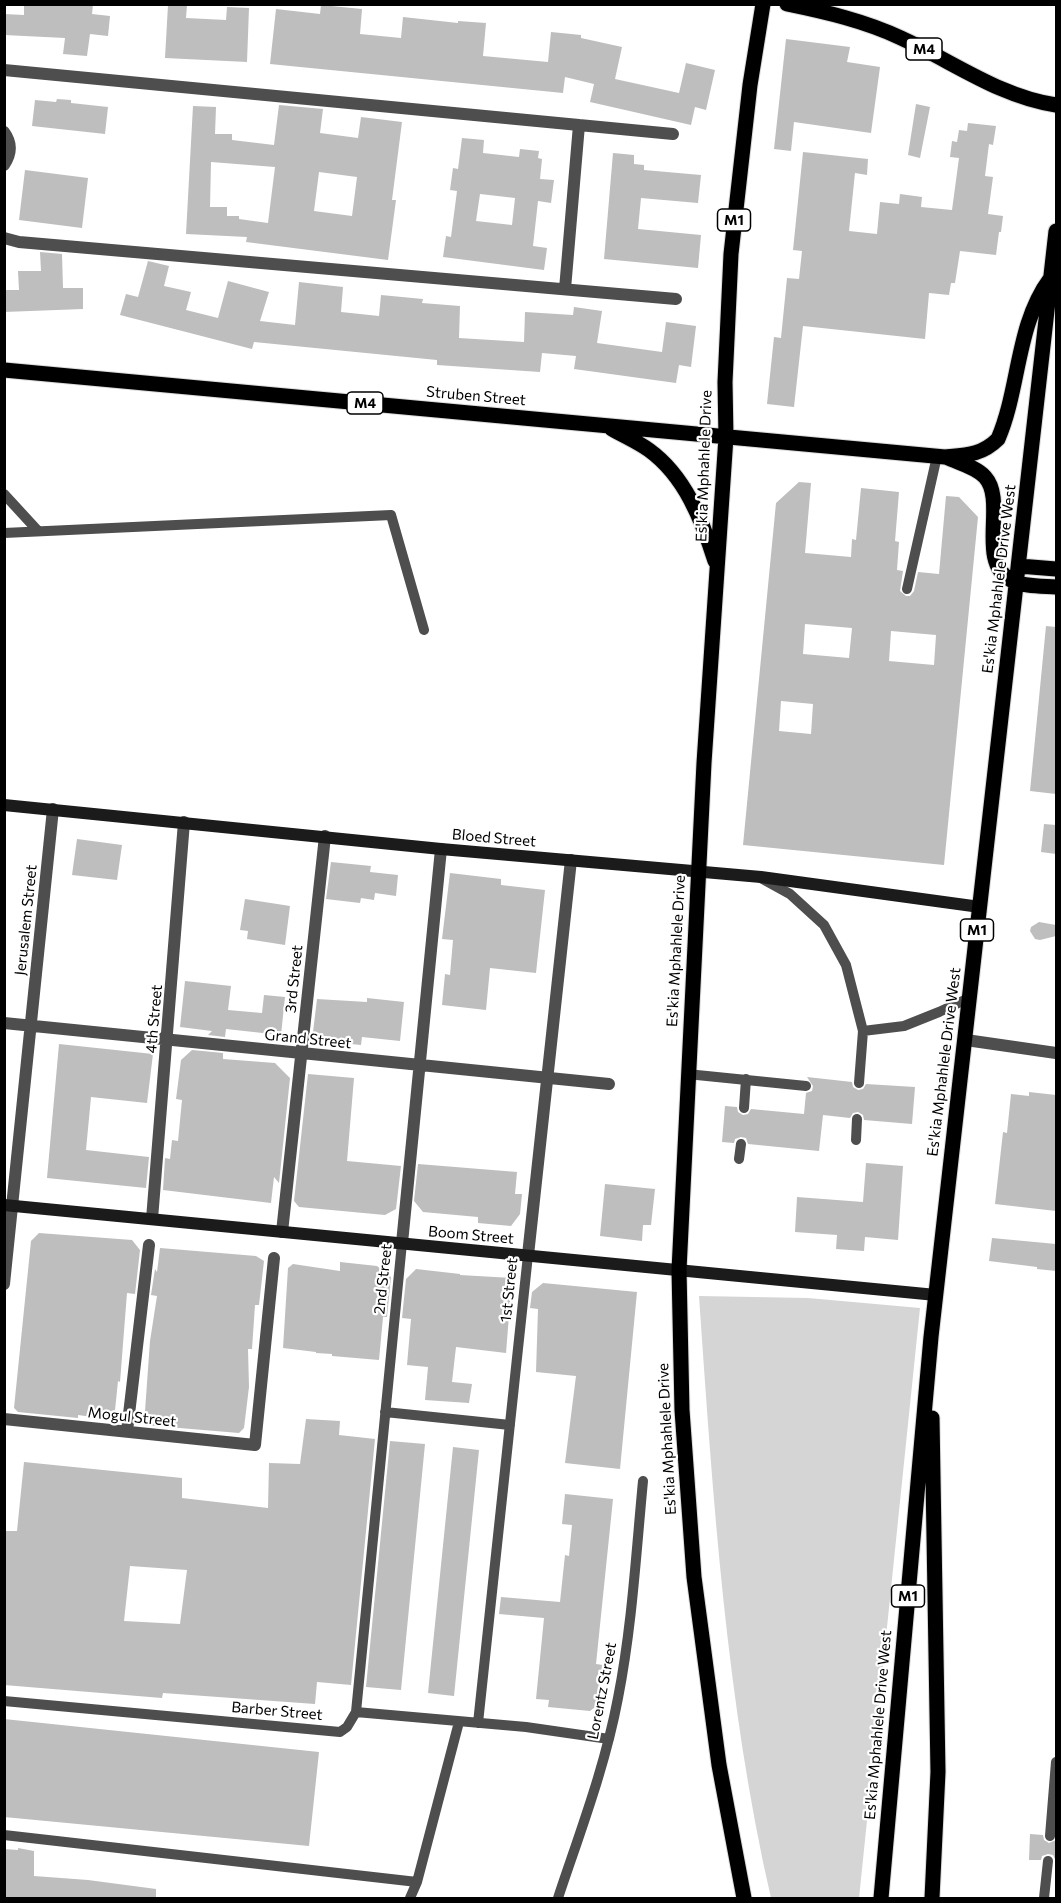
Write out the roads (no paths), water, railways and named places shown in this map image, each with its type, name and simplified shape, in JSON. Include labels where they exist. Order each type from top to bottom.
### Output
[{"type":"main road","name":"Es'kia Mphahlele Drive","points":[[744,1899],[719,1765],[694,1577],[682,1410],[679,1270],[687,1074],[726,437],[725,382],[731,254],[749,95],[763,4]]},
{"type":"main road","name":"M4","points":[[787,4],[854,20],[899,37],[999,88],[1056,105]]},
{"type":"main road","name":"Es'kia Mphahlele Drive West","points":[[881,1899],[931,1337],[1056,231]]},
{"type":"main road","points":[[941,457],[978,454],[998,439],[1030,318],[1039,295],[1052,276]]},
{"type":"main road","name":"Struben Street","points":[[4,370],[941,457]]},
{"type":"main road","points":[[605,426],[647,448],[679,480],[697,514],[717,570]]},
{"type":"main road","points":[[941,457],[979,471],[990,484],[993,496],[993,546],[997,562],[1005,576],[1017,583],[1056,587]]},
{"type":"main road","points":[[1019,566],[1056,569]]},
{"type":"main road","name":"Bloed Street","points":[[4,805],[441,849],[761,877],[980,907]]},
{"type":"main road","name":"Boom Street","points":[[9,1205],[936,1295]]},
{"type":"main road","points":[[931,1337],[938,1772],[932,1899]]},
{"type":"street","points":[[4,70],[673,134]]},
{"type":"street","points":[[565,289],[579,125]]},
{"type":"street","points":[[4,132],[10,147],[9,156],[4,165]]},
{"type":"street","points":[[4,238],[19,242],[676,299]]},
{"type":"street","name":"Jerusalem Street","points":[[4,1284],[9,1205],[31,1026],[53,809]]},
{"type":"street","name":"4th Street","points":[[152,1219],[184,822]]},
{"type":"street","name":"3rd Street","points":[[282,1232],[325,836]]},
{"type":"street","name":"2nd Street","points":[[402,1243],[441,849]]},
{"type":"street","name":"1st Street","points":[[528,1255],[571,860]]},
{"type":"street","name":"Grand Street","points":[[4,1023],[609,1084]]},
{"type":"street","points":[[966,1040],[1056,1053]]},
{"type":"street","points":[[126,1431],[149,1245]]},
{"type":"street","name":"Mogul Street","points":[[4,1419],[256,1444],[274,1258]]},
{"type":"lane","points":[[907,589],[941,457]]},
{"type":"lane","points":[[4,494],[38,531]]},
{"type":"lane","points":[[4,533],[392,514],[424,630]]},
{"type":"lane","points":[[761,877],[790,894],[824,925],[846,965],[863,1031],[859,1083]]},
{"type":"lane","points":[[863,1031],[904,1026],[969,998]]},
{"type":"lane","points":[[687,1074],[806,1086]]},
{"type":"lane","points":[[744,1108],[746,1079]]},
{"type":"lane","points":[[856,1140],[857,1119]]},
{"type":"lane","points":[[739,1159],[741,1144]]},
{"type":"lane","name":"2nd Street","points":[[356,1712],[402,1243]]},
{"type":"lane","name":"1st Street","points":[[478,1724],[528,1255]]},
{"type":"lane","points":[[386,1412],[510,1425]]},
{"type":"lane","name":"Lorentz Street","points":[[558,1899],[595,1792],[618,1698],[631,1615],[643,1481]]},
{"type":"lane","name":"Barber Street","points":[[4,1701],[340,1732],[347,1727],[356,1712]]},
{"type":"lane","points":[[356,1712],[526,1727],[609,1739]]},
{"type":"lane","points":[[410,1899],[417,1882],[459,1722]]},
{"type":"lane","points":[[1050,1836],[1056,1762]]},
{"type":"lane","points":[[4,1835],[417,1882]]},
{"type":"lane","points":[[1044,1899],[1048,1861]]}]
